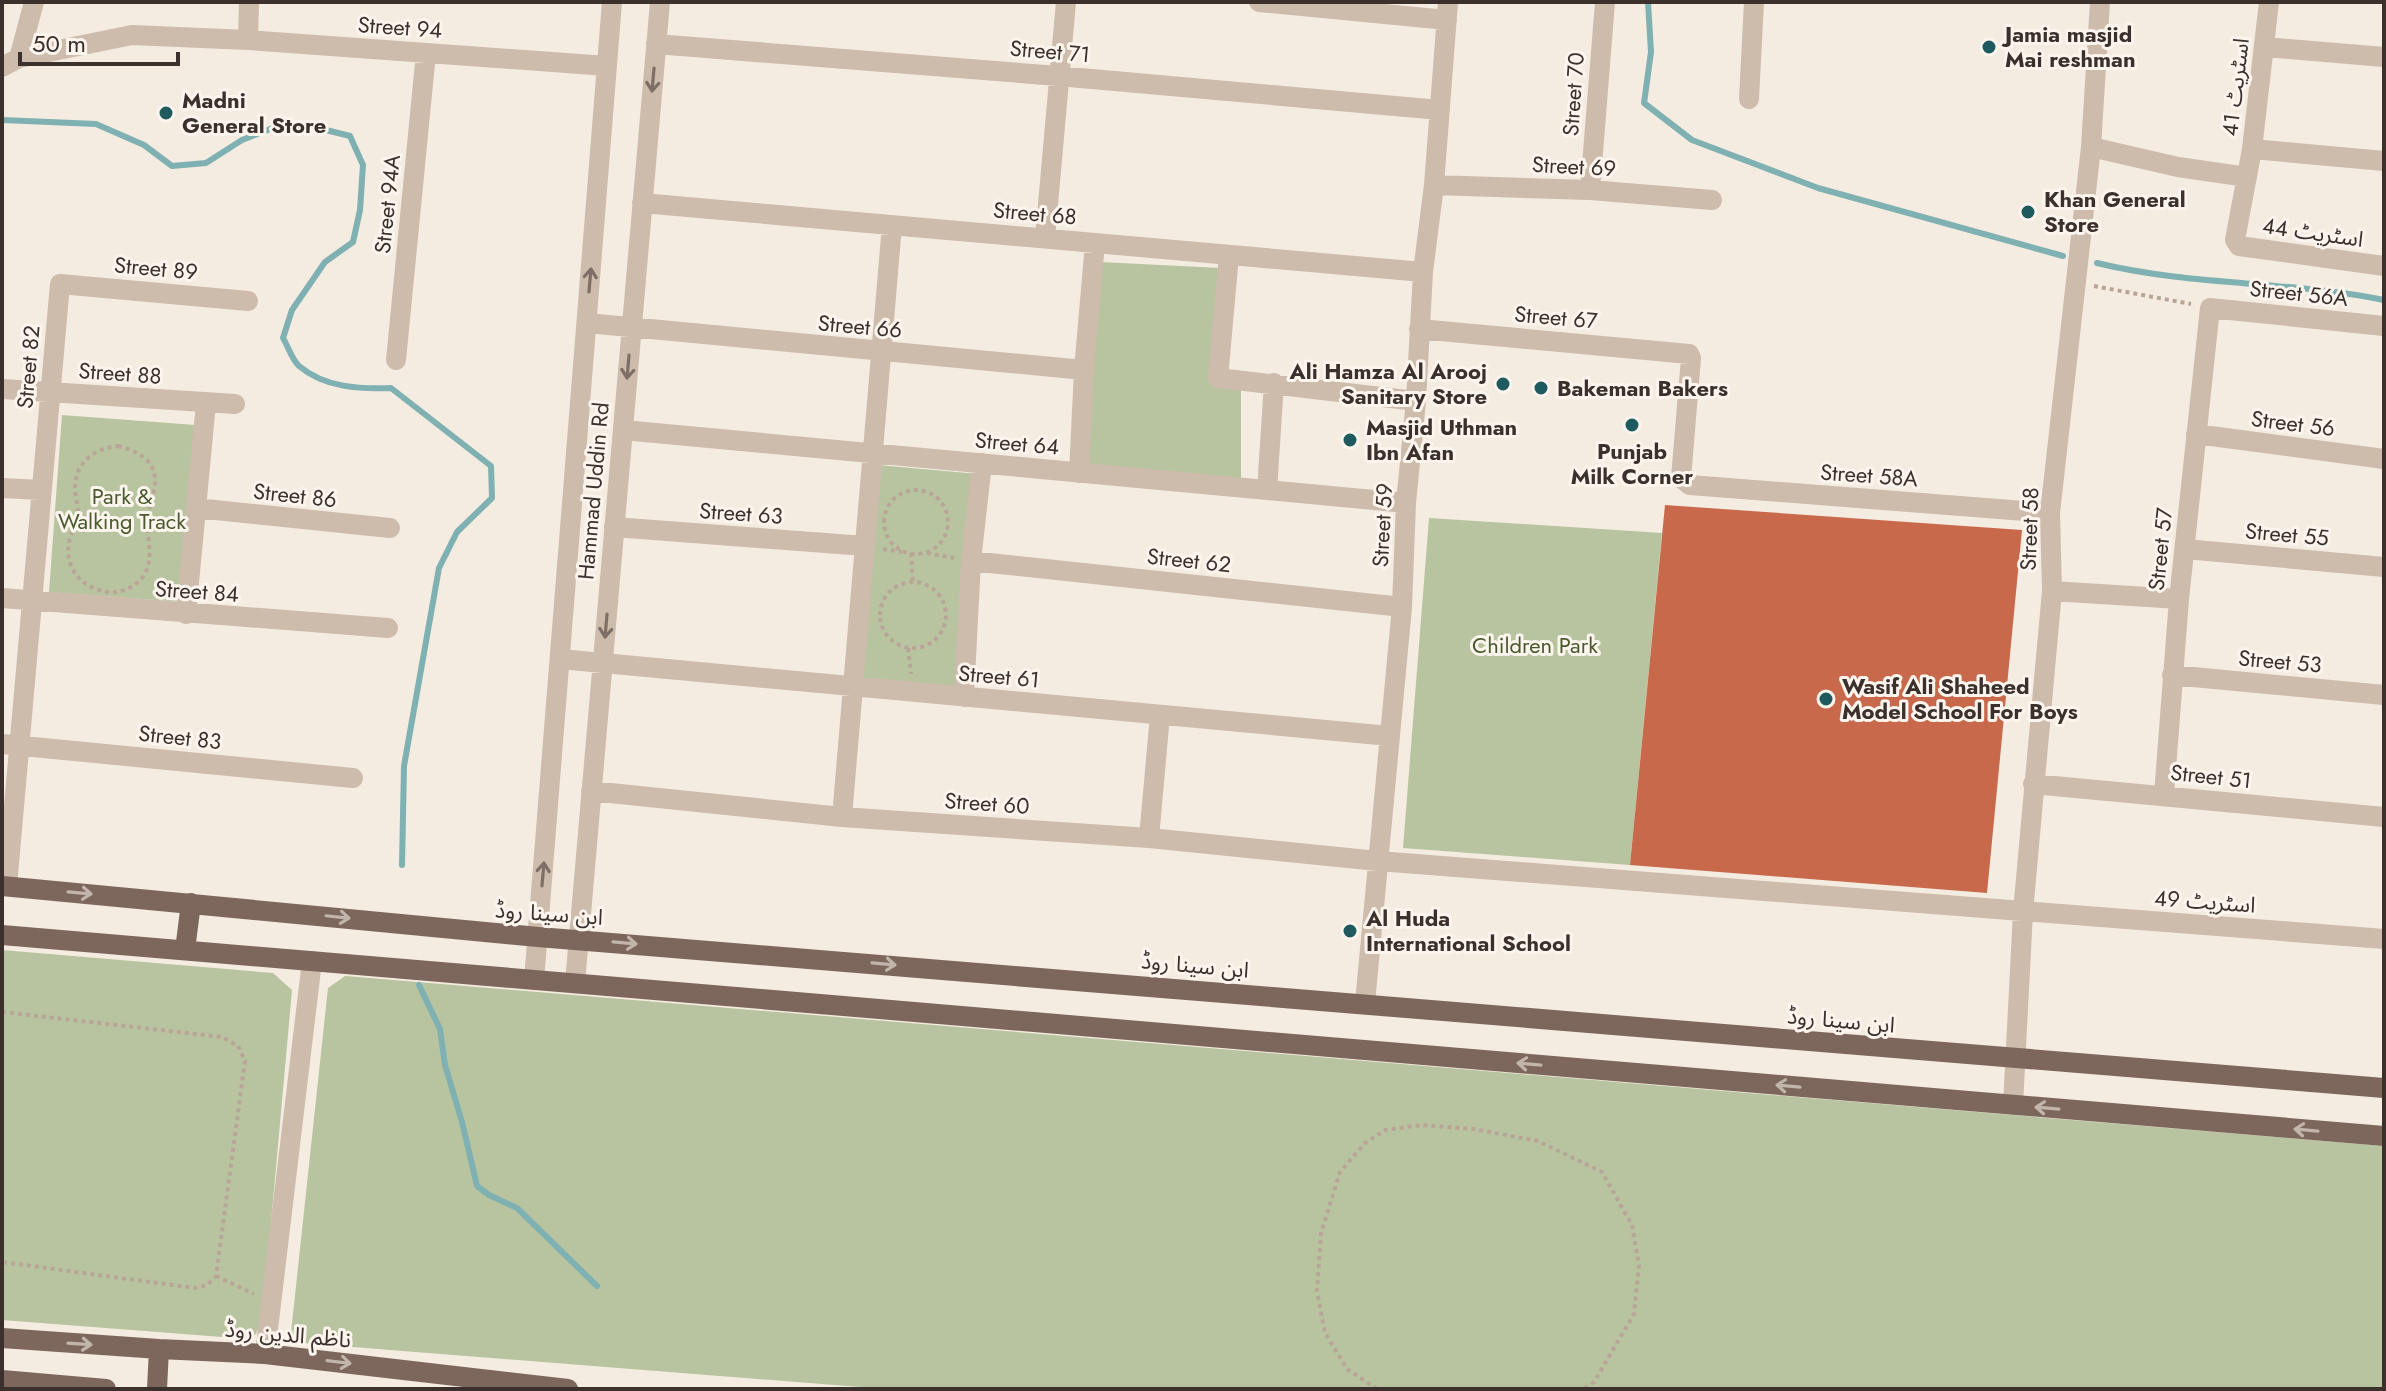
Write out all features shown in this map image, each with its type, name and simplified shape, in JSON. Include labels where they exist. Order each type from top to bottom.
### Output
[{"type":"main road","name":"ابن سینا روڈ","points":[[4,886],[538,937],[2384,1088]]},
{"type":"main road","points":[[185,950],[191,903]]},
{"type":"main road","points":[[2,935],[2384,1136]]},
{"type":"main road","name":"ناظم الدین روڈ","points":[[2,1338],[265,1354],[568,1389]]},
{"type":"main road","points":[[157,1389],[159,1349]]},
{"type":"main road","points":[[2,1380],[106,1389]]},
{"type":"street","points":[[10,63],[34,2]]},
{"type":"street","points":[[248,40],[249,2]]},
{"type":"street","name":"Hammad Uddin Rd","points":[[534,980],[612,2]]},
{"type":"street","name":"Hammad Uddin Rd","points":[[575,983],[660,2]]},
{"type":"street","points":[[1045,238],[1066,2]]},
{"type":"street","points":[[1259,2],[1447,11]]},
{"type":"street","name":"Street 70","points":[[1590,190],[1605,2]]},
{"type":"street","points":[[1749,99],[1754,2]]},
{"type":"street","name":"Street 58","points":[[2013,1105],[2023,912],[2052,591],[2050,513],[2078,283],[2100,2]]},
{"type":"street","name":"اسٹریٹ 41","points":[[2236,243],[2252,149],[2269,2]]},
{"type":"street","name":"Street 59","points":[[1365,1003],[1402,607],[1406,503],[1416,401],[1423,272],[1434,185],[1447,11]]},
{"type":"street","name":"Street 94","points":[[10,63],[132,35],[248,40],[607,66]]},
{"type":"street","name":"Street 71","points":[[656,44],[1440,110]]},
{"type":"street","points":[[2265,47],[2384,57]]},
{"type":"street","name":"Street 94A","points":[[396,360],[426,53]]},
{"type":"street","points":[[2091,147],[2178,167],[2247,177]]},
{"type":"street","points":[[2252,149],[2384,161]]},
{"type":"street","name":"Street 69","points":[[1434,185],[1590,190],[1712,200]]},
{"type":"street","name":"Street 68","points":[[642,203],[1423,272]]},
{"type":"street","points":[[842,817],[892,225]]},
{"type":"street","points":[[1079,473],[1095,243]]},
{"type":"street","name":"اسٹریٹ 44","points":[[2236,243],[2239,246],[2384,266]]},
{"type":"street","points":[[1229,255],[1218,378],[1416,401]]},
{"type":"street","name":"Street 89","points":[[60,284],[248,301]]},
{"type":"street","name":"Street 82","points":[[4,886],[10,745],[32,600],[60,284]]},
{"type":"street","name":"Street 56A","points":[[2210,308],[2384,326]]},
{"type":"street","name":"Street 57","points":[[2164,795],[2179,599],[2210,308]]},
{"type":"street","name":"Street 66","points":[[587,323],[1084,370]]},
{"type":"street","name":"Street 67","points":[[1419,329],[1689,354],[1681,478],[1685,483]]},
{"type":"street","points":[[1267,490],[1274,383]]},
{"type":"street","name":"Street 88","points":[[2,389],[235,404]]},
{"type":"street","points":[[186,614],[206,403]]},
{"type":"street","name":"Street 64","points":[[623,430],[1406,503]]},
{"type":"street","name":"Street 56","points":[[2196,434],[2384,459]]},
{"type":"street","points":[[964,697],[971,561],[982,463]]},
{"type":"street","name":"Street 58A","points":[[1685,483],[2050,513]]},
{"type":"street","points":[[2,488],[41,490]]},
{"type":"street","name":"Street 86","points":[[196,508],[390,528]]},
{"type":"street","name":"Street 63","points":[[614,527],[865,546]]},
{"type":"street","name":"Street 55","points":[[2185,549],[2384,567]]},
{"type":"street","name":"Street 62","points":[[971,561],[1402,607]]},
{"type":"street","points":[[2052,591],[2179,599]]},
{"type":"street","name":"Street 84","points":[[2,598],[388,628]]},
{"type":"street","name":"Street 61","points":[[560,659],[1390,736]]},
{"type":"street","name":"Street 53","points":[[2172,675],[2384,695]]},
{"type":"street","points":[[1149,838],[1160,715]]},
{"type":"street","name":"Street 83","points":[[10,745],[353,778]]},
{"type":"street","name":"Street 51","points":[[2033,784],[2384,817]]},
{"type":"street","name":"Street 60","points":[[591,791],[842,817],[1149,838],[1378,861]]},
{"type":"street","name":"اسٹریٹ 49","points":[[1378,861],[2384,939]]},
{"type":"street","points":[[265,1354],[312,961]]},
{"type":"path","points":[[2078,283],[2210,308]]},
{"type":"path","points":[[118,446],[144,458],[154,473],[148,520],[151,555],[146,573],[138,582],[128,589],[108,592],[94,590],[83,583],[74,573],[68,550],[78,513],[75,484],[78,470],[103,447],[118,446]]},
{"type":"path","points":[[912,554],[894,545],[884,528],[886,508],[909,490],[930,493],[945,508],[948,519],[942,540],[925,553]]},
{"type":"path","points":[[865,546],[971,561]]},
{"type":"path","points":[[912,554],[913,582]]},
{"type":"path","points":[[913,582],[933,588],[941,596],[946,617],[938,637],[919,648],[898,645],[889,638],[879,618],[880,607],[892,589],[913,582]]},
{"type":"path","points":[[2,1012],[222,1037],[238,1046],[245,1061],[216,1276],[207,1285],[195,1288],[2,1262]]},
{"type":"path","points":[[1377,1389],[1347,1369],[1325,1333],[1317,1291],[1321,1233],[1340,1172],[1365,1143],[1385,1130],[1421,1125],[1474,1129],[1538,1141],[1602,1172],[1632,1225],[1639,1266],[1634,1314],[1594,1382],[1583,1389]]},
{"type":"path","points":[[216,1276],[271,1301]]},
{"type":"green space","points":[[1100,262],[1221,268],[1213,382],[1241,389],[1241,480],[1086,466]]},
{"type":"green space","name":"Park & Walking Track","points":[[62,415],[195,425],[182,602],[49,592]]},
{"type":"green space","points":[[878,465],[978,474],[957,691],[857,682]]},
{"type":"green space","name":"Children Park","points":[[1429,518],[1662,533],[1630,865],[1403,848]]},
{"type":"green space","points":[[2,950],[273,973],[292,990],[262,1323],[255,1335],[235,1338],[2,1320]]},
{"type":"green space","points":[[345,976],[2384,1146],[2384,1389],[885,1389],[290,1342],[328,988]]},
{"type":"building","name":"Wasif Ali Shaheed Model School For Boys","points":[[1665,505],[2022,530],[1987,893],[1630,865]]},
{"type":"waterway","points":[[1648,2],[1651,52],[1644,103],[1692,140],[1818,188],[2063,256]]},
{"type":"waterway","points":[[2,120],[96,124],[144,145],[172,166],[206,163],[242,140],[283,124],[350,136],[363,165],[360,210],[353,242],[325,262],[292,310],[283,338],[292,357],[309,373],[343,386],[391,388],[491,466],[492,498],[457,532],[439,568],[404,766],[402,865]]},
{"type":"waterway","points":[[2097,263],[2168,276],[2313,289],[2384,300]]},
{"type":"waterway","points":[[419,985],[440,1029],[445,1065],[477,1186],[517,1208],[597,1286]]},
{"type":"place","name":"Jamia masjid Mai reshman","points":[[1989,47]]},
{"type":"place","name":"Madni General Store","points":[[166,113]]},
{"type":"place","name":"Khan General Store","points":[[2028,212]]},
{"type":"place","name":"Ali Hamza Al Arooj Sanitary Store","points":[[1503,384]]},
{"type":"place","name":"Bakeman Bakers","points":[[1541,388]]},
{"type":"place","name":"Punjab Milk Corner","points":[[1632,425]]},
{"type":"place","name":"Masjid Uthman Ibn Afan","points":[[1350,440]]},
{"type":"place","name":"Wasif Ali Shaheed Model School For Boys","points":[[1826,699]]},
{"type":"place","name":"Al Huda International School","points":[[1350,931]]}]
